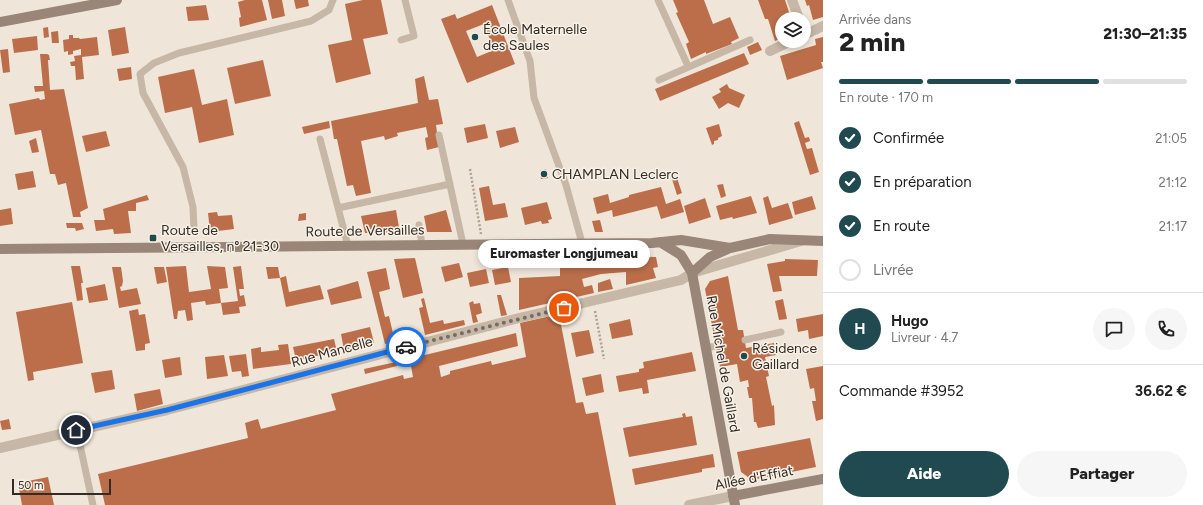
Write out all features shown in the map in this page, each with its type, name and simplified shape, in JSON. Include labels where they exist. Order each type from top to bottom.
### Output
[{"type":"main road","points":[[0,22],[117,0]]},
{"type":"main road","name":"Route de Versailles","points":[[692,273],[710,256],[730,248],[770,239],[823,241]]},
{"type":"main road","name":"Route de Versailles","points":[[0,249],[660,242],[681,240],[730,248]]},
{"type":"main road","name":"Rue Michel de Gaillard","points":[[660,242],[681,255],[692,273],[711,347],[734,501]]},
{"type":"main road","name":"Allée d'Effiat","points":[[734,501],[823,478]]},
{"type":"street","points":[[792,0],[796,12]]},
{"type":"street","points":[[811,31],[823,26]]},
{"type":"street","points":[[770,51],[776,48]]},
{"type":"street","name":"Rue Mancelle","points":[[0,448],[167,410],[488,326],[681,280],[692,273],[803,241]]},
{"type":"street","name":"Allée d'Effiat","points":[[689,505],[734,501]]},
{"type":"lane","points":[[194,230],[193,207],[183,167],[143,92],[140,74],[154,63],[179,53],[311,21],[330,10],[333,0]]},
{"type":"lane","points":[[401,40],[414,36],[404,0]]},
{"type":"lane","points":[[508,0],[530,61],[534,98],[563,178],[582,243]]},
{"type":"lane","points":[[658,0],[688,66]]},
{"type":"lane","points":[[659,80],[750,40]]},
{"type":"lane","points":[[439,135],[463,244]]},
{"type":"lane","points":[[320,139],[348,246]]},
{"type":"lane","points":[[338,208],[450,184]]},
{"type":"lane","points":[[419,225],[422,245]]},
{"type":"lane","points":[[745,340],[781,332]]},
{"type":"lane","points":[[80,445],[93,505]]},
{"type":"path","points":[[470,169],[483,244]]},
{"type":"path","points":[[593,301],[604,359]]},
{"type":"building","points":[[245,0],[262,0],[267,20],[240,27],[239,18],[241,17],[238,2]]},
{"type":"building","points":[[268,0],[282,0],[285,16],[272,19]]},
{"type":"building","points":[[294,0],[308,0],[309,6],[296,9]]},
{"type":"building","points":[[363,0],[381,0],[388,34],[363,39],[371,74],[336,83],[328,45],[352,40],[345,4]]},
{"type":"building","points":[[673,0],[704,0],[713,24],[730,17],[739,38],[731,42],[732,44],[706,54],[706,52],[691,59],[686,44],[689,42],[676,13],[678,12]]},
{"type":"building","points":[[758,0],[785,0],[789,12],[775,12],[775,41],[768,19],[765,19]]},
{"type":"building","points":[[805,0],[823,0],[823,17],[813,20],[809,5],[807,6]]},
{"type":"building","points":[[206,5],[209,20],[188,21],[186,7]]},
{"type":"building","points":[[492,5],[515,64],[467,83],[441,19],[455,14],[457,19]],"holes":[[[484,24],[494,50],[477,57],[466,31]]]},
{"type":"building","points":[[48,27],[49,37],[44,38],[43,28]]},
{"type":"building","points":[[125,27],[129,53],[112,56],[108,30]]},
{"type":"building","points":[[58,31],[59,43],[52,43],[51,32]]},
{"type":"building","points":[[69,35],[73,35],[73,38],[80,39],[97,37],[99,55],[82,57],[84,79],[76,80],[75,66],[71,66],[70,62],[75,61],[74,56],[81,55],[81,49],[73,51],[73,54],[68,55],[68,51],[64,52],[63,40],[69,39]]},
{"type":"building","points":[[37,36],[38,50],[14,53],[12,39]]},
{"type":"building","points":[[823,37],[823,62],[821,62],[823,68],[787,80],[780,56],[806,48],[811,48],[811,47],[816,45],[815,39]]},
{"type":"building","points":[[758,42],[762,50],[750,55],[747,47]]},
{"type":"building","points":[[8,49],[10,72],[3,73],[0,50]]},
{"type":"building","points":[[744,53],[749,64],[660,101],[655,89]]},
{"type":"building","points":[[40,54],[49,55],[50,90],[64,89],[88,208],[80,212],[81,217],[73,217],[66,183],[58,185],[55,174],[50,174],[41,130],[15,135],[9,104],[39,98],[40,100],[45,99],[44,91],[35,92],[34,86],[43,86]]},
{"type":"building","points":[[263,60],[271,96],[235,104],[227,68]]},
{"type":"building","points":[[131,67],[132,79],[119,81],[117,69]]},
{"type":"building","points":[[194,69],[202,105],[227,99],[234,135],[199,143],[192,107],[165,113],[158,77]]},
{"type":"building","points":[[424,76],[429,100],[438,99],[443,124],[436,125],[439,147],[427,150],[425,138],[428,137],[426,127],[397,133],[398,136],[385,140],[384,136],[361,141],[371,193],[356,196],[353,185],[347,186],[337,139],[334,139],[331,121],[418,103],[415,79]]},
{"type":"building","points":[[727,84],[729,88],[745,95],[739,108],[728,103],[719,109],[712,97],[721,92],[719,89]]},
{"type":"building","points":[[329,121],[330,128],[304,134],[302,127]]},
{"type":"building","points":[[799,121],[805,138],[809,137],[810,141],[805,143],[807,149],[812,148],[819,172],[810,175],[794,123]]},
{"type":"building","points":[[485,124],[488,138],[467,143],[464,128]]},
{"type":"building","points":[[719,124],[722,136],[718,138],[718,140],[714,141],[714,144],[712,145],[706,128]]},
{"type":"building","points":[[515,127],[519,142],[500,148],[496,131]]},
{"type":"building","points":[[106,131],[110,146],[86,152],[82,136]]},
{"type":"building","points":[[36,138],[39,152],[32,153],[29,141]]},
{"type":"building","name":"CHAMPLAN Leclerc","points":[[546,169],[548,178],[541,179],[540,171]]},
{"type":"building","points":[[33,171],[36,187],[18,190],[15,174]]},
{"type":"building","points":[[677,178],[682,193],[677,195],[672,179]]},
{"type":"building","points":[[723,184],[726,196],[721,198],[717,185]]},
{"type":"building","points":[[489,186],[493,205],[505,203],[508,217],[485,221],[479,188]]},
{"type":"building","points":[[661,187],[666,204],[680,199],[684,212],[661,219],[657,206],[613,217],[612,210],[597,214],[593,198],[608,194],[610,203],[629,197],[629,195]]},
{"type":"building","points":[[147,195],[149,200],[136,203],[136,211],[128,211],[131,233],[114,234],[113,229],[96,231],[94,220],[105,220],[103,209]]},
{"type":"building","points":[[751,196],[757,213],[733,219],[732,217],[720,220],[716,206]]},
{"type":"building","points":[[768,196],[772,208],[788,203],[793,218],[769,225],[763,198]]},
{"type":"building","points":[[812,196],[816,209],[795,215],[792,202]]},
{"type":"building","points":[[705,198],[711,217],[689,224],[684,206]]},
{"type":"building","points":[[547,202],[552,219],[548,220],[549,223],[542,224],[541,221],[525,225],[521,208]]},
{"type":"building","points":[[11,208],[13,224],[0,226],[0,210]]},
{"type":"building","points":[[396,210],[400,233],[365,233],[361,216]]},
{"type":"building","points":[[446,210],[452,232],[427,232],[424,216]]},
{"type":"building","points":[[217,212],[218,216],[232,215],[234,229],[210,232],[208,213]]},
{"type":"building","points":[[306,213],[306,220],[298,221],[299,214]]},
{"type":"building","points":[[600,220],[603,232],[595,232],[592,221]]},
{"type":"building","points":[[66,223],[82,223],[84,229],[76,231],[75,228],[67,228]]},
{"type":"building","points":[[597,256],[656,257],[658,267],[653,268],[656,278],[626,285],[626,272],[601,274],[582,279],[584,287],[592,285],[594,293],[519,310],[519,278],[560,276],[560,257],[575,257],[578,265],[597,260]]},
{"type":"building","points":[[415,258],[423,293],[403,298],[394,259]]},
{"type":"building","points":[[785,259],[818,260],[817,276],[779,276],[782,291],[773,292],[767,264],[785,261]]},
{"type":"building","points":[[459,263],[463,277],[445,282],[441,267]]},
{"type":"building","points":[[71,266],[80,266],[83,283],[81,283],[83,300],[77,301]]},
{"type":"building","points":[[186,266],[189,292],[211,289],[207,266],[225,267],[228,288],[219,289],[221,303],[206,305],[205,301],[191,303],[193,320],[187,321],[185,310],[178,311],[177,319],[174,319],[166,267]]},
{"type":"building","points":[[241,266],[244,289],[239,289],[240,296],[244,295],[246,306],[239,307],[240,313],[223,315],[221,303],[238,301],[233,267]]},
{"type":"building","points":[[112,267],[121,267],[123,281],[122,286],[120,287],[121,291],[137,288],[141,304],[119,308]]},
{"type":"building","points":[[154,267],[164,267],[167,282],[157,284]]},
{"type":"building","points":[[266,267],[278,267],[280,278],[268,279]]},
{"type":"building","points":[[508,267],[511,282],[495,285],[492,270]]},
{"type":"building","points":[[386,268],[390,289],[379,292],[385,317],[389,316],[395,342],[385,344],[367,272]]},
{"type":"building","points":[[486,269],[489,283],[470,287],[467,273]]},
{"type":"building","points":[[286,276],[289,292],[320,285],[324,299],[286,307],[280,278]]},
{"type":"building","points":[[728,276],[738,330],[743,330],[746,348],[774,343],[776,355],[765,357],[769,376],[766,377],[772,406],[774,405],[775,425],[758,428],[756,422],[754,422],[752,398],[749,398],[747,387],[749,387],[748,380],[740,382],[737,364],[720,367],[705,289],[710,281]]},
{"type":"building","points":[[610,279],[613,289],[598,292],[598,283]]},
{"type":"building","points":[[358,281],[362,298],[331,305],[327,290]]},
{"type":"building","points":[[105,284],[108,300],[89,303],[86,288]]},
{"type":"building","points":[[497,295],[501,295],[507,315],[501,316]]},
{"type":"building","points":[[424,298],[430,323],[443,320],[444,324],[464,320],[465,325],[425,335],[419,308],[423,307],[421,299]]},
{"type":"building","points":[[783,299],[787,319],[779,320],[775,301]]},
{"type":"building","points":[[473,301],[474,304],[480,303],[482,313],[476,315],[478,322],[473,323],[469,303]]},
{"type":"building","points":[[72,302],[83,363],[33,372],[34,380],[28,381],[16,312]]},
{"type":"building","points":[[138,309],[139,315],[145,314],[150,343],[145,344],[145,350],[136,351],[129,311]]},
{"type":"building","points":[[559,314],[576,403],[583,402],[586,414],[598,412],[616,505],[105,505],[98,474],[248,438],[245,423],[258,419],[261,429],[336,410],[331,394],[403,375],[404,379],[413,377],[411,366],[406,367],[404,360],[516,333],[518,346],[439,366],[441,377],[450,374],[450,371],[491,361],[492,365],[526,357],[520,323]]},
{"type":"building","points":[[823,314],[823,336],[809,339],[808,330],[798,332],[796,319]]},
{"type":"building","points":[[630,319],[633,335],[612,339],[609,324]]},
{"type":"building","points":[[370,327],[374,343],[344,350],[341,334]]},
{"type":"building","points":[[589,330],[594,353],[576,357],[571,333]]},
{"type":"building","points":[[334,339],[337,352],[296,360],[293,347]]},
{"type":"building","points":[[288,344],[291,364],[253,369],[251,349],[261,347],[261,352],[279,350],[278,345]]},
{"type":"building","points":[[692,352],[696,371],[647,380],[649,393],[643,394],[642,388],[619,392],[616,376],[639,372],[639,369],[644,368],[643,362]]},
{"type":"building","points":[[246,354],[249,376],[242,377],[241,371],[232,372],[229,356]]},
{"type":"building","points":[[224,355],[228,376],[207,379],[205,357]]},
{"type":"building","points":[[180,357],[182,375],[165,378],[162,360]]},
{"type":"building","points":[[396,362],[397,366],[365,374],[364,369]]},
{"type":"building","points":[[823,366],[823,419],[816,421],[812,401],[816,401],[814,388],[810,389],[806,369]]},
{"type":"building","points":[[112,370],[115,389],[95,393],[91,373]]},
{"type":"building","points":[[601,374],[604,392],[586,396],[582,378]]},
{"type":"building","points":[[160,389],[163,404],[137,411],[134,394]]},
{"type":"building","points":[[685,413],[686,417],[692,416],[697,445],[629,457],[623,428],[683,417],[682,414]]},
{"type":"building","points":[[9,419],[11,429],[2,430],[0,421]]},
{"type":"building","points":[[810,438],[816,467],[752,480],[741,472],[737,452]]},
{"type":"building","points":[[713,454],[715,467],[702,469],[702,472],[635,485],[632,469]]},
{"type":"building","points":[[48,477],[54,505],[22,505],[18,483]]},
{"type":"way so far","points":[[406,347],[564,308]]},
{"type":"place","name":"École Maternelle des Saules","points":[[475,37]]},
{"type":"place","name":"CHAMPLAN Leclerc","points":[[544,174]]},
{"type":"place","name":"Route de Versailles, n° 21-30","points":[[153,238]]},
{"type":"place","name":"Euromaster Longjumeau","points":[[564,308]]},
{"type":"place","name":"Résidence Gaillard","points":[[744,356]]},
{"type":"route","points":[[76,430],[167,410],[406,347]]}]
